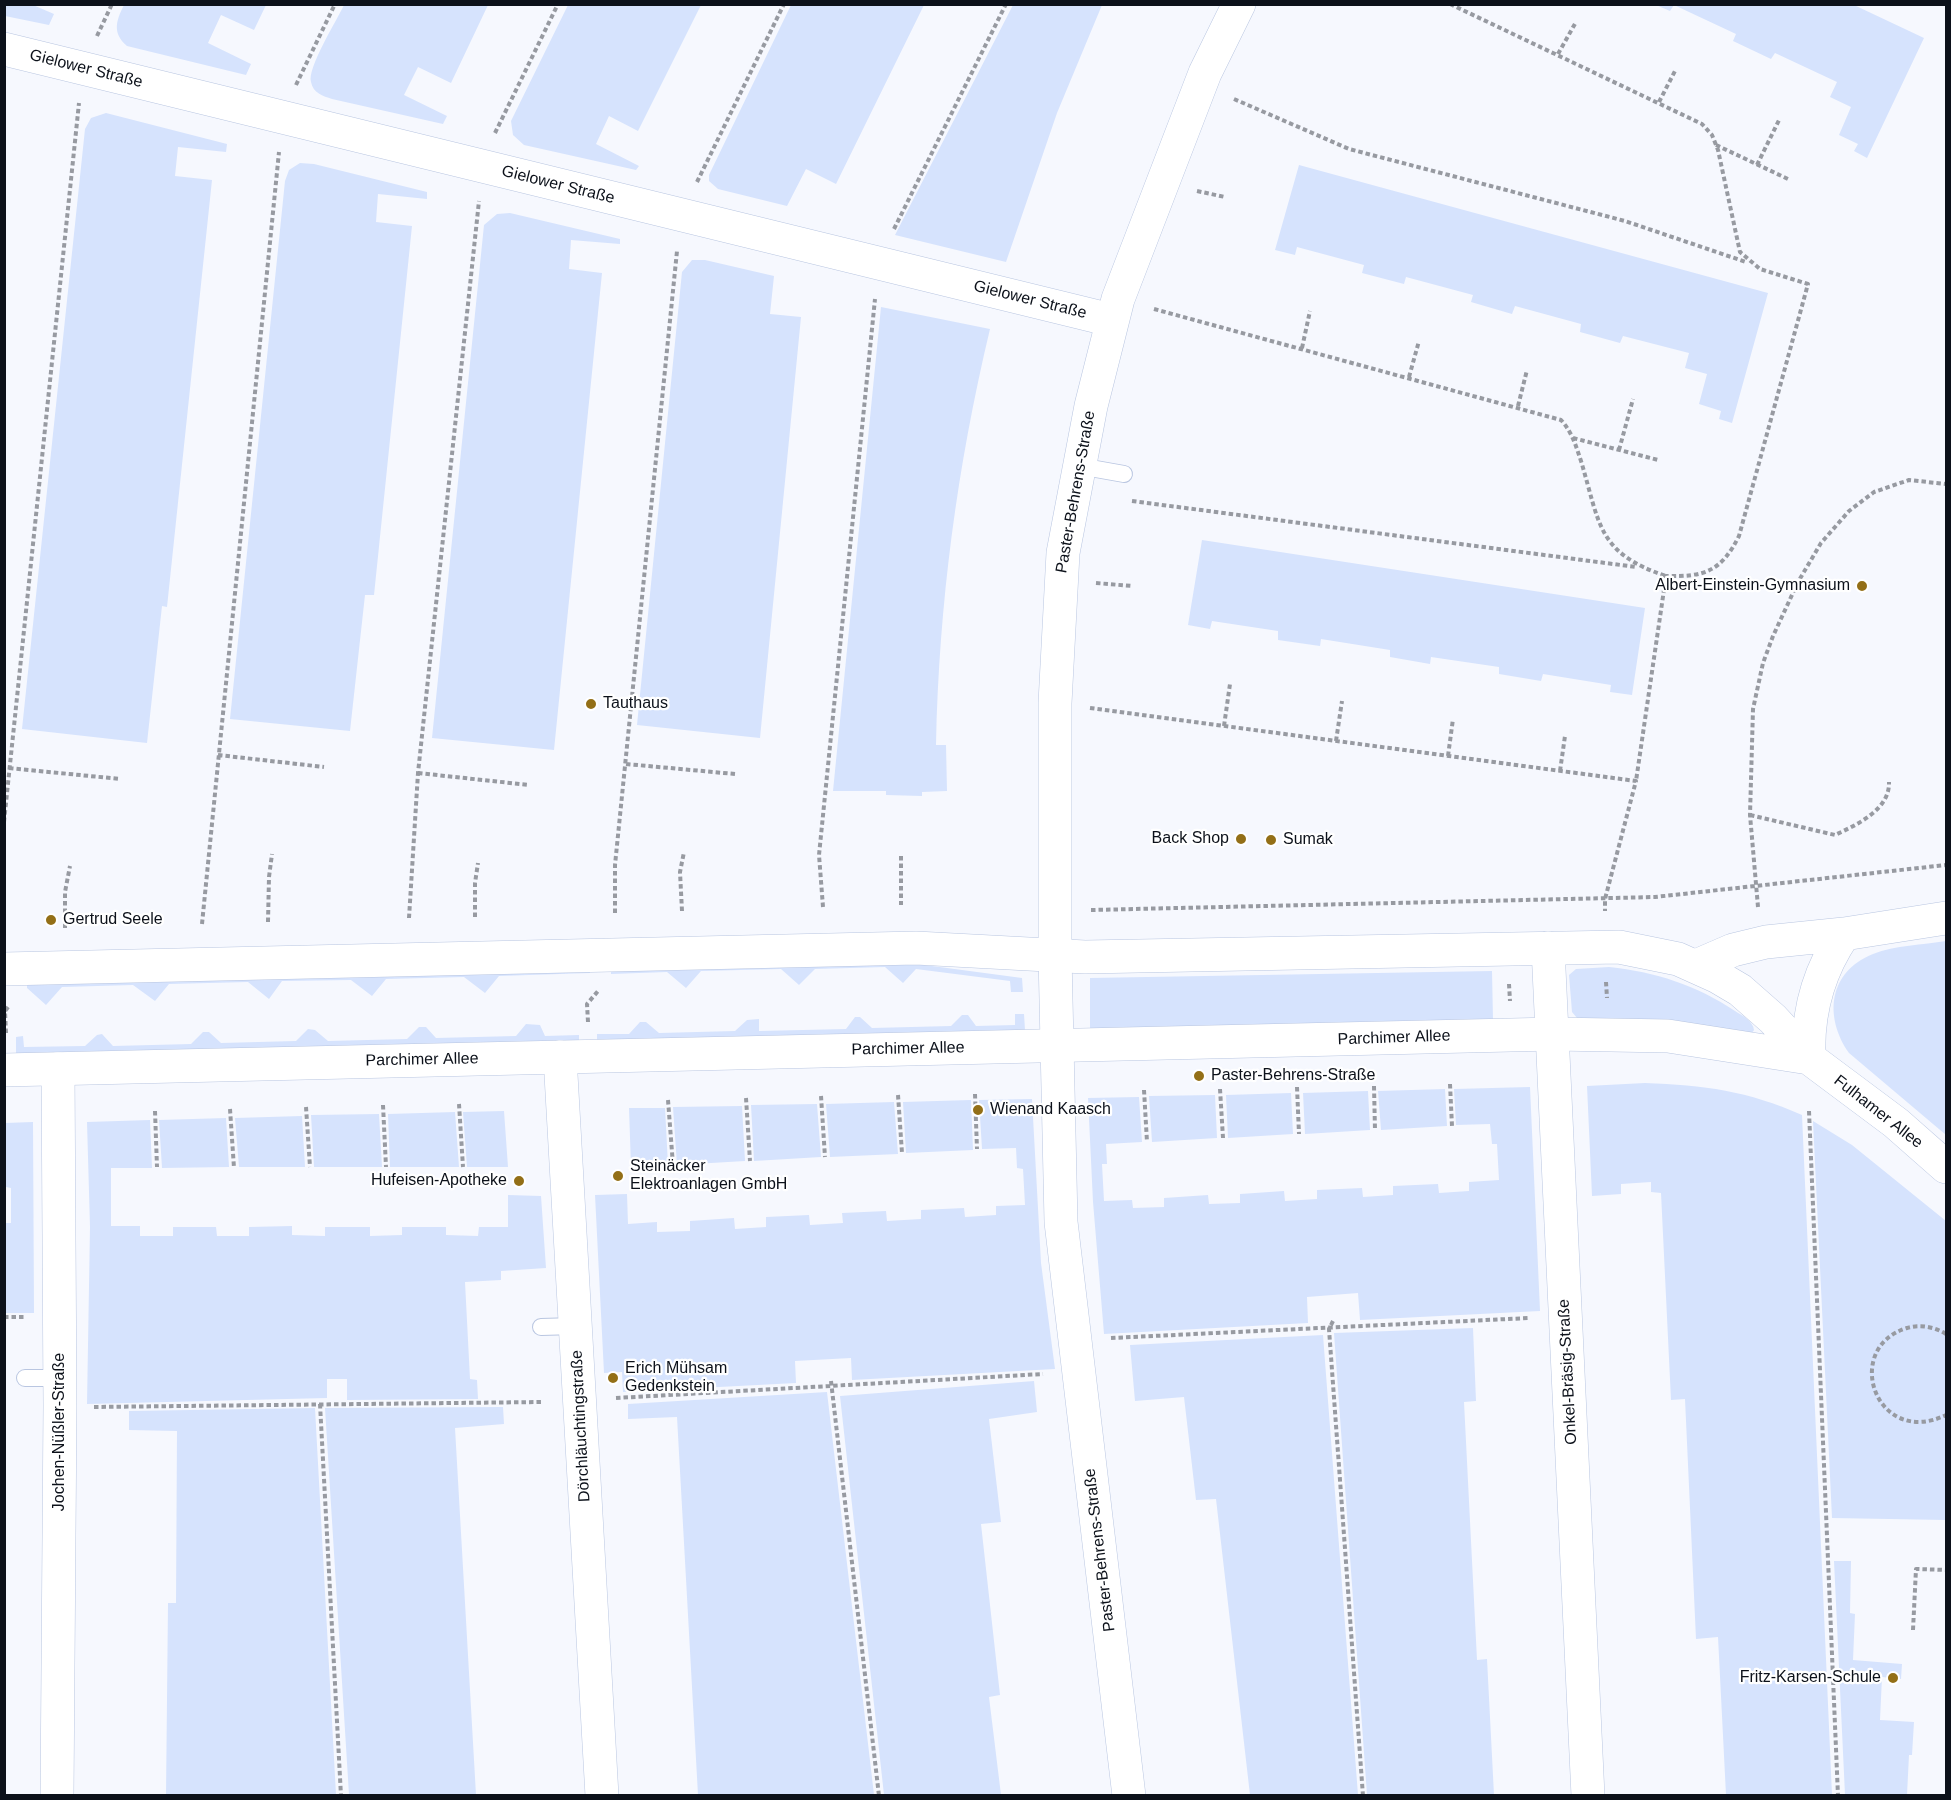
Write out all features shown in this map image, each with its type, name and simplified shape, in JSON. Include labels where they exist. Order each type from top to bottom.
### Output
[{"type":"street","name":"Paster-Behrens-Straße","points":[[1129,1796],[1061,1222],[1055,955],[1055,704],[1063,553],[1079,466],[1111,320],[1205,73],[1239,4]]},
{"type":"street","name":"Gielower Straße","points":[[4,49],[1111,320]]},
{"type":"street","points":[[1696,966],[1733,950],[1766,942],[1844,934],[1947,918]]},
{"type":"street","points":[[1809,1058],[1809,1025],[1815,993],[1827,962],[1844,934]]},
{"type":"street","points":[[12,969],[916,948],[1097,957],[1620,947],[1647,951],[1696,966],[1732,986],[1758,1004],[1809,1058]]},
{"type":"street","name":"Onkel-Bräsig-Straße","points":[[1548,948],[1554,1034],[1588,1796]]},
{"type":"street","name":"Parchimer Allee","points":[[5,1070],[1554,1034],[1668,1036],[1809,1058]]},
{"type":"street","name":"Dörchläuchtingstraße","points":[[575,1057],[575,1326],[602,1796]]},
{"type":"street","name":"Fulhamer Allee","points":[[1809,1058],[1896,1123],[1947,1167]]},
{"type":"street","name":"Jochen-Nüßler-Straße","points":[[57,1796],[60,1392],[58,1069]]},
{"type":"lane","points":[[1079,466],[1124,474]]},
{"type":"lane","points":[[541,1327],[575,1326]]},
{"type":"lane","points":[[25,1378],[60,1392]]},
{"type":"path","points":[[4,822],[82,68],[112,4]]},
{"type":"path","points":[[202,924],[283,117],[335,4]]},
{"type":"path","points":[[409,918],[418,773],[483,166],[491,142],[558,4]]},
{"type":"path","points":[[615,913],[615,865],[681,215],[784,4]]},
{"type":"path","points":[[823,907],[819,855],[879,263],[1006,4]]},
{"type":"path","points":[[1453,5],[1702,124],[1712,135],[1716,145],[1736,239],[1740,252],[1749,263]]},
{"type":"path","points":[[1558,54],[1576,22]]},
{"type":"path","points":[[1659,102],[1676,69]]},
{"type":"path","points":[[1123,500],[1640,567],[1666,576],[1694,577],[1715,568],[1730,554],[1738,536],[1808,284],[1625,221],[1349,149],[1225,95]]},
{"type":"path","points":[[1757,165],[1780,118]]},
{"type":"path","points":[[1716,145],[1788,179]]},
{"type":"path","points":[[1195,190],[1225,197]]},
{"type":"path","points":[[1144,306],[1518,406],[1561,420],[1569,428],[1573,438],[1604,533],[1617,552],[1640,567]]},
{"type":"path","points":[[1302,348],[1310,311]]},
{"type":"path","points":[[1410,377],[1419,341]]},
{"type":"path","points":[[1518,406],[1527,370]]},
{"type":"path","points":[[1619,450],[1633,399]]},
{"type":"path","points":[[1573,438],[1658,460]]},
{"type":"path","points":[[1755,873],[1750,815],[1753,710],[1763,663],[1798,582],[1821,543],[1849,511],[1874,492],[1909,480],[1947,484]]},
{"type":"path","points":[[1605,899],[1636,781],[1666,576]]},
{"type":"path","points":[[1089,582],[1132,586]]},
{"type":"path","points":[[1224,726],[1230,684]]},
{"type":"path","points":[[1336,741],[1342,701]]},
{"type":"path","points":[[1082,707],[1636,781]]},
{"type":"path","points":[[1448,756],[1453,718]]},
{"type":"path","points":[[1560,771],[1565,736]]},
{"type":"path","points":[[218,755],[324,767]]},
{"type":"path","points":[[626,764],[735,774]]},
{"type":"path","points":[[9,768],[120,779]]},
{"type":"path","points":[[418,773],[529,785]]},
{"type":"path","points":[[1750,815],[1835,835],[1865,820],[1882,802],[1889,789],[1889,782]]},
{"type":"path","points":[[682,911],[680,872],[684,852]]},
{"type":"path","points":[[268,922],[272,854]]},
{"type":"path","points":[[901,856],[901,905]]},
{"type":"path","points":[[475,917],[475,883],[478,862]]},
{"type":"path","points":[[1082,906],[1088,910],[1605,899],[1756,888],[1947,865]]},
{"type":"path","points":[[65,928],[65,892],[70,866]]},
{"type":"path","points":[[575,1057],[587,1004],[600,987],[600,955]]},
{"type":"path","points":[[5,1070],[5,1011],[19,988],[12,969]]},
{"type":"path","points":[[1509,980],[1510,1010]]},
{"type":"path","points":[[1450,1084],[1452,1126]]},
{"type":"path","points":[[1374,1086],[1376,1130]]},
{"type":"path","points":[[1297,1087],[1299,1134]]},
{"type":"path","points":[[1220,1089],[1223,1138]]},
{"type":"path","points":[[1144,1090],[1147,1142]]},
{"type":"path","points":[[975,1094],[977,1149]]},
{"type":"path","points":[[898,1095],[902,1153]]},
{"type":"path","points":[[821,1096],[825,1157]]},
{"type":"path","points":[[746,1098],[750,1161]]},
{"type":"path","points":[[668,1100],[673,1165]]},
{"type":"path","points":[[459,1104],[463,1167]]},
{"type":"path","points":[[383,1105],[386,1167]]},
{"type":"path","points":[[306,1107],[310,1167]]},
{"type":"path","points":[[230,1109],[234,1168]]},
{"type":"path","points":[[154,1111],[157,1167]]},
{"type":"path","points":[[1809,1111],[1838,1796]]},
{"type":"path","points":[[60,1392],[82,1408],[579,1401],[1060,1373],[1076,1345],[1103,1339],[1566,1316]]},
{"type":"path","points":[[1333,1321],[1329,1329],[1363,1796]]},
{"type":"path","points":[[1947,1334],[1929,1327],[1913,1326],[1898,1331],[1885,1340],[1876,1354],[1871,1369],[1875,1392],[1888,1412],[1902,1420],[1918,1423],[1934,1421],[1947,1415]]},
{"type":"path","points":[[831,1381],[879,1796]]},
{"type":"path","points":[[320,1404],[341,1796]]},
{"type":"path","points":[[1913,1630],[1916,1569],[1947,1570]]},
{"type":"shaded area","points":[[5,4],[33,5],[54,14],[49,25],[5,16]]},
{"type":"shaded area","points":[[124,4],[266,5],[254,30],[221,15],[208,43],[251,64],[246,75],[127,46],[117,32],[119,16]]},
{"type":"shaded area","points":[[344,5],[488,5],[451,83],[418,67],[404,95],[447,116],[443,124],[332,99],[319,94],[314,89],[311,82],[313,66]]},
{"type":"shaded area","points":[[568,5],[701,5],[638,131],[609,116],[596,144],[639,166],[636,170],[524,145],[513,135],[511,121]]},
{"type":"shaded area","points":[[791,5],[924,5],[836,184],[806,169],[787,206],[718,189],[709,181],[709,175]]},
{"type":"shaded area","points":[[1013,5],[1102,5],[1057,113],[1006,262],[895,235]]},
{"type":"shaded area","points":[[1656,5],[1674,5],[1670,11]]},
{"type":"shaded area","points":[[1674,5],[1854,5],[1924,38],[1867,158],[1854,151],[1858,144],[1839,135],[1851,107],[1830,97],[1837,82],[1775,53],[1771,59],[1733,41],[1736,34]]},
{"type":"shaded area","points":[[106,113],[227,144],[226,152],[178,147],[175,176],[212,180],[167,607],[162,606],[147,743],[22,729],[85,129],[91,118]]},
{"type":"shaded area","points":[[300,163],[314,164],[427,192],[427,199],[378,194],[376,222],[412,226],[374,595],[365,595],[350,731],[230,719],[285,181],[289,170]]},
{"type":"shaded area","points":[[1299,165],[1768,293],[1732,423],[1719,419],[1721,411],[1699,404],[1707,374],[1685,368],[1689,353],[1623,336],[1620,343],[1580,332],[1581,324],[1515,306],[1512,314],[1471,302],[1473,295],[1406,277],[1404,284],[1362,273],[1364,265],[1297,247],[1295,255],[1275,250]]},
{"type":"shaded area","points":[[510,213],[620,239],[620,244],[571,240],[569,269],[602,273],[554,750],[432,738],[484,225],[497,214]]},
{"type":"shaded area","points":[[692,260],[705,260],[774,276],[770,314],[801,317],[760,738],[637,725],[682,272]]},
{"type":"shaded area","points":[[881,307],[990,329],[959,484],[941,640],[936,745],[946,745],[947,791],[922,792],[922,796],[886,795],[886,791],[833,791]]},
{"type":"shaded area","points":[[1202,540],[1645,608],[1632,695],[1610,692],[1611,685],[1543,674],[1541,681],[1499,674],[1499,667],[1431,657],[1430,664],[1390,657],[1390,650],[1321,639],[1320,646],[1278,640],[1278,631],[1212,621],[1210,629],[1188,625]]},
{"type":"shaded area","points":[[1946,941],[1946,1135],[1849,1053],[1836,1025],[1834,1011],[1839,984],[1858,962],[1890,949]]},
{"type":"shaded area","points":[[917,964],[1022,978],[1023,992],[1011,992],[1010,981],[916,969],[903,983],[885,967],[815,969],[799,985],[781,969],[701,971],[686,988],[667,972],[611,974],[611,969]]},
{"type":"shaded area","points":[[1609,967],[1643,972],[1690,987],[1744,1017],[1752,1024],[1754,1030],[1752,1033],[1663,1020],[1577,1018],[1572,1012],[1569,975],[1576,969]]},
{"type":"shaded area","points":[[590,970],[590,973],[499,976],[485,993],[464,977],[386,979],[372,996],[351,980],[282,981],[269,999],[248,982],[169,984],[155,1001],[133,985],[62,987],[46,1005],[27,988],[27,981]]},
{"type":"shaded area","points":[[1492,971],[1493,1020],[1090,1031],[1090,978]]},
{"type":"shaded area","points":[[1015,1014],[1024,1014],[1025,1030],[597,1041],[597,1034],[629,1034],[640,1022],[646,1022],[659,1033],[735,1031],[747,1020],[759,1019],[759,1031],[846,1029],[855,1017],[860,1017],[872,1028],[951,1026],[962,1015],[968,1015],[976,1026],[1015,1025]]},
{"type":"shaded area","points":[[526,1024],[540,1025],[545,1036],[579,1035],[579,1041],[16,1056],[16,1037],[23,1036],[24,1047],[85,1046],[97,1035],[102,1034],[113,1046],[191,1044],[203,1032],[209,1032],[221,1043],[296,1041],[308,1029],[315,1030],[328,1041],[407,1039],[419,1027],[426,1027],[436,1038],[516,1036]]},
{"type":"shaded area","points":[[1645,1083],[1687,1085],[1725,1091],[1763,1100],[1802,1115],[1832,1795],[1726,1795],[1718,1637],[1696,1639],[1685,1399],[1671,1400],[1661,1193],[1651,1192],[1651,1182],[1621,1184],[1621,1194],[1592,1196],[1587,1086]]},
{"type":"shaded area","points":[[1530,1087],[1540,1311],[1360,1320],[1358,1293],[1307,1297],[1308,1323],[1104,1334],[1093,1202],[1088,1098],[1139,1097],[1142,1142],[1106,1144],[1107,1164],[1102,1164],[1104,1201],[1132,1200],[1133,1208],[1164,1207],[1164,1198],[1208,1195],[1209,1204],[1240,1203],[1240,1194],[1284,1191],[1285,1201],[1317,1199],[1317,1190],[1362,1188],[1363,1197],[1393,1195],[1393,1186],[1438,1184],[1439,1193],[1469,1191],[1469,1182],[1499,1180],[1497,1144],[1492,1144],[1490,1124],[1456,1125],[1454,1089]]},
{"type":"shaded area","points":[[1445,1089],[1447,1126],[1381,1130],[1378,1091]]},
{"type":"shaded area","points":[[1368,1091],[1370,1130],[1305,1134],[1303,1093]]},
{"type":"shaded area","points":[[1291,1093],[1293,1134],[1228,1138],[1226,1095]]},
{"type":"shaded area","points":[[1215,1095],[1217,1138],[1152,1142],[1149,1096]]},
{"type":"shaded area","points":[[1032,1099],[1041,1263],[1055,1369],[852,1380],[851,1358],[795,1361],[796,1383],[623,1392],[622,1372],[604,1373],[595,1195],[627,1194],[628,1224],[657,1222],[657,1232],[690,1231],[690,1221],[734,1218],[735,1229],[766,1227],[766,1217],[809,1215],[810,1225],[843,1223],[842,1213],[886,1211],[887,1221],[921,1219],[921,1210],[964,1208],[965,1217],[996,1215],[996,1206],[1025,1205],[1023,1169],[1017,1168],[1016,1148],[982,1149],[979,1100]]},
{"type":"shaded area","points":[[971,1100],[973,1150],[906,1153],[903,1102]]},
{"type":"shaded area","points":[[894,1102],[898,1154],[830,1157],[826,1104]]},
{"type":"shaded area","points":[[817,1104],[821,1157],[754,1161],[751,1105]]},
{"type":"shaded area","points":[[742,1106],[745,1161],[677,1165],[673,1107]]},
{"type":"shaded area","points":[[629,1108],[665,1108],[668,1165],[631,1167]]},
{"type":"shaded area","points":[[504,1111],[508,1167],[467,1167],[463,1112]]},
{"type":"shaded area","points":[[455,1112],[459,1167],[390,1167],[388,1114]]},
{"type":"shaded area","points":[[379,1114],[382,1167],[314,1167],[311,1115]]},
{"type":"shaded area","points":[[302,1116],[305,1167],[239,1167],[235,1118]]},
{"type":"shaded area","points":[[226,1118],[229,1167],[162,1168],[159,1120]]},
{"type":"shaded area","points":[[150,1120],[152,1168],[111,1168],[111,1226],[140,1226],[140,1236],[173,1236],[173,1227],[216,1227],[217,1236],[249,1236],[249,1227],[292,1226],[292,1235],[325,1236],[325,1227],[370,1227],[370,1236],[402,1235],[402,1227],[446,1227],[446,1235],[478,1236],[479,1227],[508,1227],[508,1195],[541,1196],[546,1268],[501,1271],[501,1280],[465,1282],[470,1379],[477,1380],[478,1399],[347,1400],[347,1379],[327,1379],[327,1398],[87,1404],[90,1227],[87,1122]]},
{"type":"shaded area","points":[[1813,1121],[1852,1145],[1946,1221],[1946,1520],[1832,1518]]},
{"type":"shaded area","points":[[33,1122],[34,1313],[5,1313],[5,1223],[11,1223],[11,1188],[6,1187],[5,1123]]},
{"type":"shaded area","points":[[1473,1328],[1476,1401],[1464,1402],[1477,1660],[1487,1659],[1494,1795],[1367,1795],[1334,1333]]},
{"type":"shaded area","points":[[1323,1335],[1358,1795],[1250,1795],[1216,1499],[1196,1500],[1184,1397],[1135,1401],[1130,1345]]},
{"type":"shaded area","points":[[1034,1381],[1037,1412],[989,1419],[1001,1522],[981,1524],[1000,1695],[989,1697],[1001,1795],[884,1795],[840,1396]]},
{"type":"shaded area","points":[[827,1392],[874,1795],[698,1795],[677,1417],[628,1419],[628,1404]]},
{"type":"shaded area","points":[[503,1407],[504,1424],[455,1428],[476,1795],[349,1795],[325,1408]]},
{"type":"shaded area","points":[[315,1408],[336,1795],[166,1795],[168,1603],[176,1603],[177,1431],[129,1430],[129,1411]]},
{"type":"shaded area","points":[[1834,1561],[1851,1561],[1850,1613],[1855,1614],[1853,1660],[1902,1664],[1901,1679],[1882,1677],[1880,1720],[1914,1722],[1912,1755],[1909,1755],[1907,1795],[1845,1795]]},
{"type":"place","name":"Albert-Einstein-Gymnasium","points":[[1862,586]]},
{"type":"place","name":"Tauthaus","points":[[591,704]]},
{"type":"place","name":"Back Shop","points":[[1241,839]]},
{"type":"place","name":"Sumak","points":[[1271,840]]},
{"type":"place","name":"Gertrud Seele","points":[[51,920]]},
{"type":"place","name":"Paster-Behrens-Straße","points":[[1199,1076]]},
{"type":"place","name":"Wienand Kaasch","points":[[978,1110]]},
{"type":"place","name":"Steinäcker Elektroanlagen GmbH","points":[[618,1176]]},
{"type":"place","name":"Hufeisen-Apotheke","points":[[519,1181]]},
{"type":"place","name":"Erich Mühsam Gedenkstein","points":[[613,1378]]},
{"type":"place","name":"Fritz-Karsen-Schule","points":[[1893,1678]]}]
